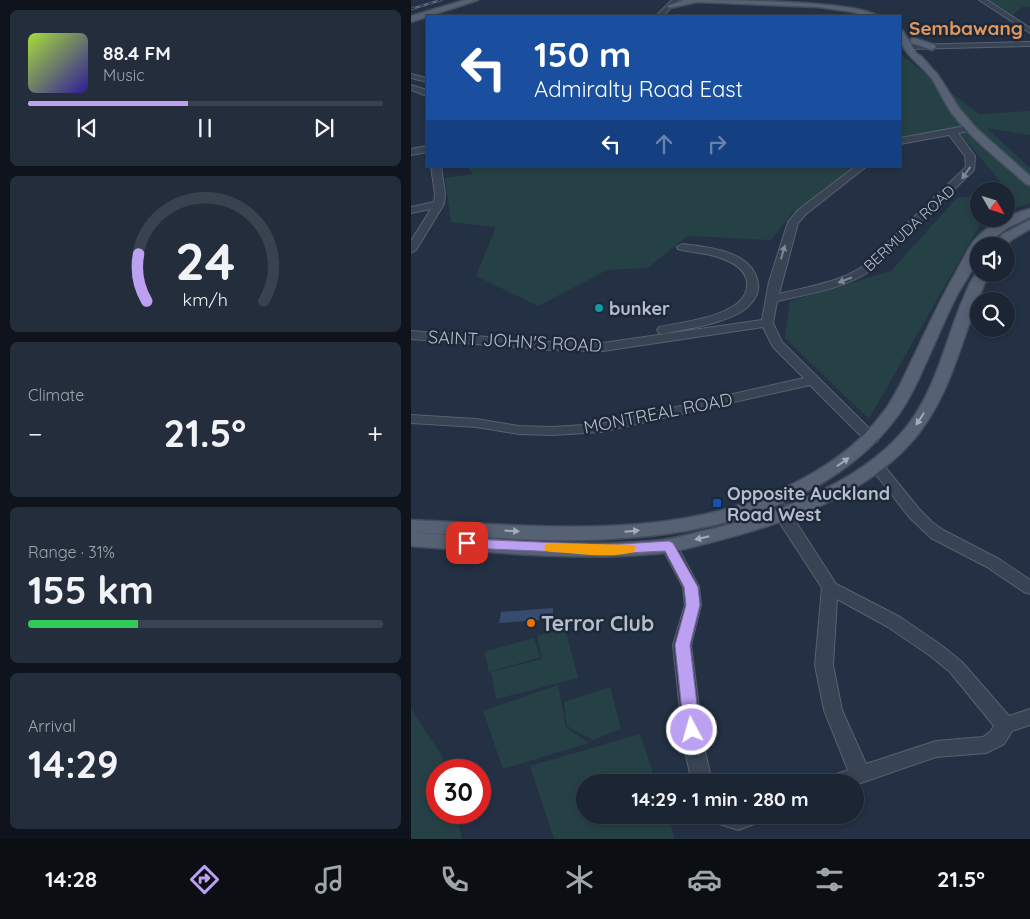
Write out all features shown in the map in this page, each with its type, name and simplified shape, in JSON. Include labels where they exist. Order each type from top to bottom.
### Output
[{"type":"main road","points":[[411,17],[466,0]]},
{"type":"main road","points":[[411,17],[474,0]]},
{"type":"main road","points":[[669,3],[694,0]]},
{"type":"main road","points":[[699,0],[818,5],[854,10],[871,15]]},
{"type":"main road","points":[[750,0],[836,5],[879,15]]},
{"type":"main road","points":[[901,28],[955,110],[971,128],[1030,182]]},
{"type":"main road","points":[[901,34],[915,49]]},
{"type":"main road","points":[[915,49],[933,47]]},
{"type":"main road","points":[[411,539],[496,546],[607,550],[669,546],[735,530],[779,508],[857,453],[872,438],[889,417],[919,362],[941,314],[978,244],[1007,221],[1030,213]]},
{"type":"main road","points":[[1009,237],[1030,224]]},
{"type":"main road","points":[[411,526],[548,533],[607,533],[666,528],[727,514],[779,508],[833,493],[876,465],[893,450],[919,421],[945,369],[966,308],[978,282]]},
{"type":"main road","points":[[941,314],[953,307],[966,308]]},
{"type":"main road","points":[[919,362],[938,371],[945,369]]},
{"type":"street","points":[[981,0],[1030,31]]},
{"type":"street","points":[[658,15],[669,3]]},
{"type":"street","points":[[933,47],[1030,44]]},
{"type":"street","points":[[411,75],[426,79]]},
{"type":"street","points":[[411,87],[425,92]]},
{"type":"street","points":[[901,141],[971,128]]},
{"type":"street","name":"BERMUDA ROAD","points":[[772,299],[830,285],[853,277],[881,255],[971,168],[970,156],[952,132]]},
{"type":"street","points":[[411,152],[426,149]]},
{"type":"street","points":[[411,250],[439,204],[440,194],[436,167]]},
{"type":"street","points":[[861,167],[793,222],[775,282],[767,323],[777,344],[872,438]]},
{"type":"street","points":[[411,210],[439,204]]},
{"type":"street","points":[[655,330],[689,329],[738,308],[750,297],[752,282],[747,270],[732,258],[682,247]]},
{"type":"street","points":[[752,282],[775,282]]},
{"type":"street","name":"SAINT JOHN'S ROAD","points":[[411,335],[603,347],[689,329],[767,323]]},
{"type":"street","name":"MONTREAL ROAD","points":[[411,419],[476,423],[519,430],[552,431],[601,428],[813,380]]},
{"type":"street","points":[[876,465],[914,513],[937,534],[993,563],[1030,588]]},
{"type":"street","points":[[779,508],[829,588],[894,622],[935,650],[955,667],[1005,726]]},
{"type":"street","points":[[669,546],[691,587],[693,605],[683,645],[694,747],[700,774]]},
{"type":"street","points":[[829,588],[824,665],[833,710],[860,774],[935,749],[986,745],[997,738],[1005,726],[1030,717]]},
{"type":"green space","points":[[988,0],[1030,0],[1030,7],[1022,7],[1013,15]]},
{"type":"green space","points":[[901,55],[979,114],[1030,111],[1030,135],[987,128],[1030,168],[1030,203],[1015,208],[1015,182],[1001,182],[956,129],[901,140]]},
{"type":"green space","points":[[468,167],[855,167],[792,213],[771,240],[687,236],[648,268],[607,270],[538,306],[476,276],[496,227],[451,222],[445,178],[473,174]]},
{"type":"green space","points":[[970,196],[970,228],[978,228],[973,237],[970,237],[970,242],[869,419],[785,338],[790,301],[891,271],[957,198]]},
{"type":"green space","points":[[565,629],[578,678],[496,699],[491,672],[542,659],[537,636]]},
{"type":"green space","points":[[534,638],[540,657],[489,672],[484,652]]},
{"type":"green space","points":[[558,685],[566,728],[589,743],[503,769],[483,711]]},
{"type":"green space","points":[[610,687],[621,729],[593,740],[567,726],[564,702]]},
{"type":"green space","points":[[411,709],[443,759],[426,759],[426,824],[459,824],[462,839],[411,839]]},
{"type":"green space","points":[[640,734],[653,774],[576,774],[576,824],[670,824],[675,839],[554,839],[530,766]]},
{"type":"water","points":[[553,608],[553,619],[499,623],[501,612]]},
{"type":"railway","points":[[411,9],[441,0]]},
{"type":"slow traffic","points":[[551,548],[607,550],[629,548]]},
{"type":"place","name":"bunker","points":[[599,308]]},
{"type":"place","name":"Opposite Auckland Road West","points":[[717,503]]},
{"type":"place","name":"Terror Club","points":[[531,623]]},
{"type":"district","name":"Sembawang","points":[[966,28]]},
{"type":"route","points":[[467,543],[496,546],[607,550],[669,546],[691,587],[693,605],[683,645],[692,730]]}]
